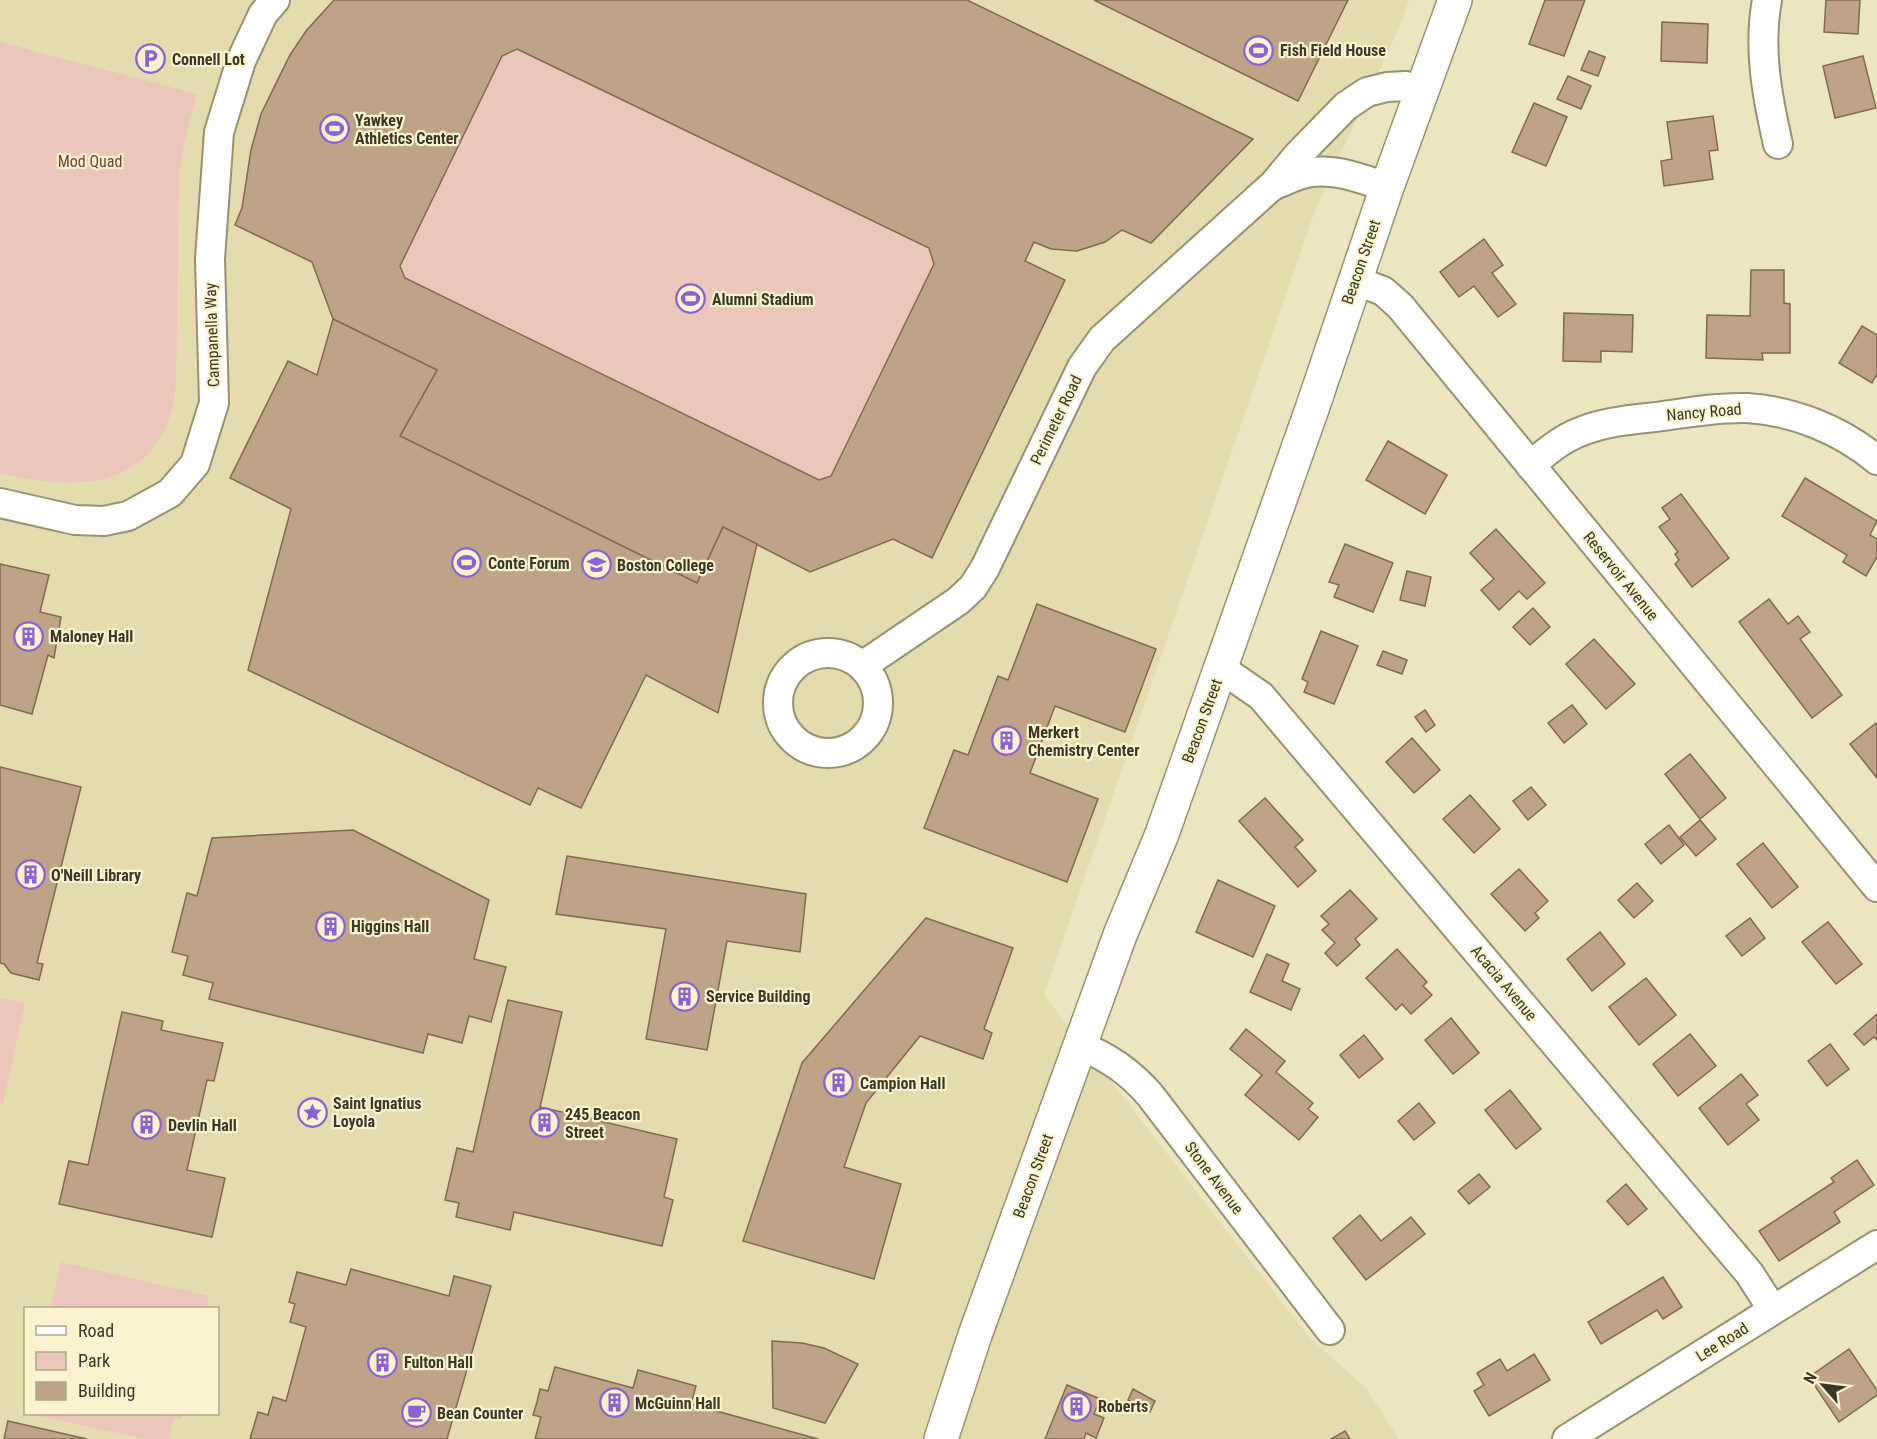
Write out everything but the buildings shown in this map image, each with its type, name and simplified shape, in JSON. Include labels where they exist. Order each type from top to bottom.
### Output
[{"type":"main road","name":"Beacon Street","points":[[941,1439],[975,1335],[1119,935],[1162,834],[1220,672],[1313,406],[1354,280],[1455,0]]},
{"type":"street","name":"Campanella Way","points":[[0,503],[70,519],[104,521],[128,516],[170,493],[195,464],[214,403],[210,259],[219,132],[242,61],[263,14],[276,0]]},
{"type":"street","points":[[1767,0],[1763,30],[1763,55],[1778,144]]},
{"type":"street","name":"Perimeter Road","points":[[862,666],[958,601],[973,587],[985,568],[1082,367],[1102,339],[1273,185],[1346,106],[1367,92],[1387,87],[1406,86],[1421,91]]},
{"type":"street","name":"Perimeter Road","points":[[1273,185],[1305,173],[1322,171],[1340,173],[1387,187]]},
{"type":"street","name":"Reservoir Avenue","points":[[1354,280],[1383,291],[1400,306],[1877,886]]},
{"type":"street","name":"Nancy Road","points":[[1530,465],[1567,438],[1589,429],[1616,422],[1710,410],[1748,408],[1804,420],[1830,429],[1855,443],[1877,460]]},
{"type":"street","name":"Acacia Avenue","points":[[1220,672],[1244,683],[1261,696],[1749,1273],[1773,1310]]},
{"type":"street","name":"Stone Avenue","points":[[1080,1046],[1112,1061],[1132,1076],[1150,1095],[1330,1330]]},
{"type":"street","name":"Lee Road","points":[[1567,1439],[1877,1245]]},
{"type":"shaded area","name":"Boston College","points":[[0,0],[1409,0],[1402,21],[1316,208],[1044,995],[1310,1338],[1365,1387],[1399,1439],[0,1439]]},
{"type":"green space","name":"Alumni Stadium","points":[[334,0],[967,0],[1253,139],[1151,243],[1123,230],[1101,244],[1080,250],[1058,249],[1033,242],[1025,261],[1065,280],[932,558],[893,539],[810,572],[437,370],[333,319],[312,262],[235,225],[243,197],[251,148],[272,88],[293,50]]},
{"type":"green space","name":"Mod Quad","points":[[0,42],[197,94],[184,143],[179,175],[176,385],[171,411],[166,426],[153,448],[136,464],[116,475],[95,481],[47,482],[0,473]]},
{"type":"green space","points":[[0,998],[25,1003],[3,1104],[0,1103]]},
{"type":"green space","points":[[61,1262],[209,1296],[207,1307],[50,1307]]},
{"type":"green space","points":[[34,1415],[183,1415],[181,1419],[174,1417],[169,1439],[146,1439]]},
{"type":"place","name":"Fish Field House","points":[[1259,50]]},
{"type":"place","name":"Connell Lot","points":[[151,59]]},
{"type":"place","name":"Yawkey Athletics Center","points":[[334,129]]},
{"type":"place","name":"Alumni Stadium","points":[[691,299]]},
{"type":"place","name":"Conte Forum","points":[[467,563]]},
{"type":"place","name":"Boston College","points":[[596,565]]},
{"type":"place","name":"Maloney Hall","points":[[29,636]]},
{"type":"place","name":"Merkert Chemistry Center","points":[[1007,741]]},
{"type":"place","name":"O'Neill Library","points":[[30,875]]},
{"type":"place","name":"Higgins Hall","points":[[330,926]]},
{"type":"place","name":"Service Building","points":[[685,996]]},
{"type":"place","name":"Campion Hall","points":[[839,1083]]},
{"type":"place","name":"Saint Ignatius Loyola","points":[[312,1112]]},
{"type":"place","name":"245 Beacon Street","points":[[544,1123]]},
{"type":"place","name":"Devlin Hall","points":[[147,1125]]},
{"type":"place","name":"Fulton Hall","points":[[383,1362]]},
{"type":"place","name":"McGuinn Hall","points":[[614,1403]]},
{"type":"place","name":"Roberts","points":[[1077,1406]]},
{"type":"place","name":"Bean Counter","points":[[416,1413]]}]
